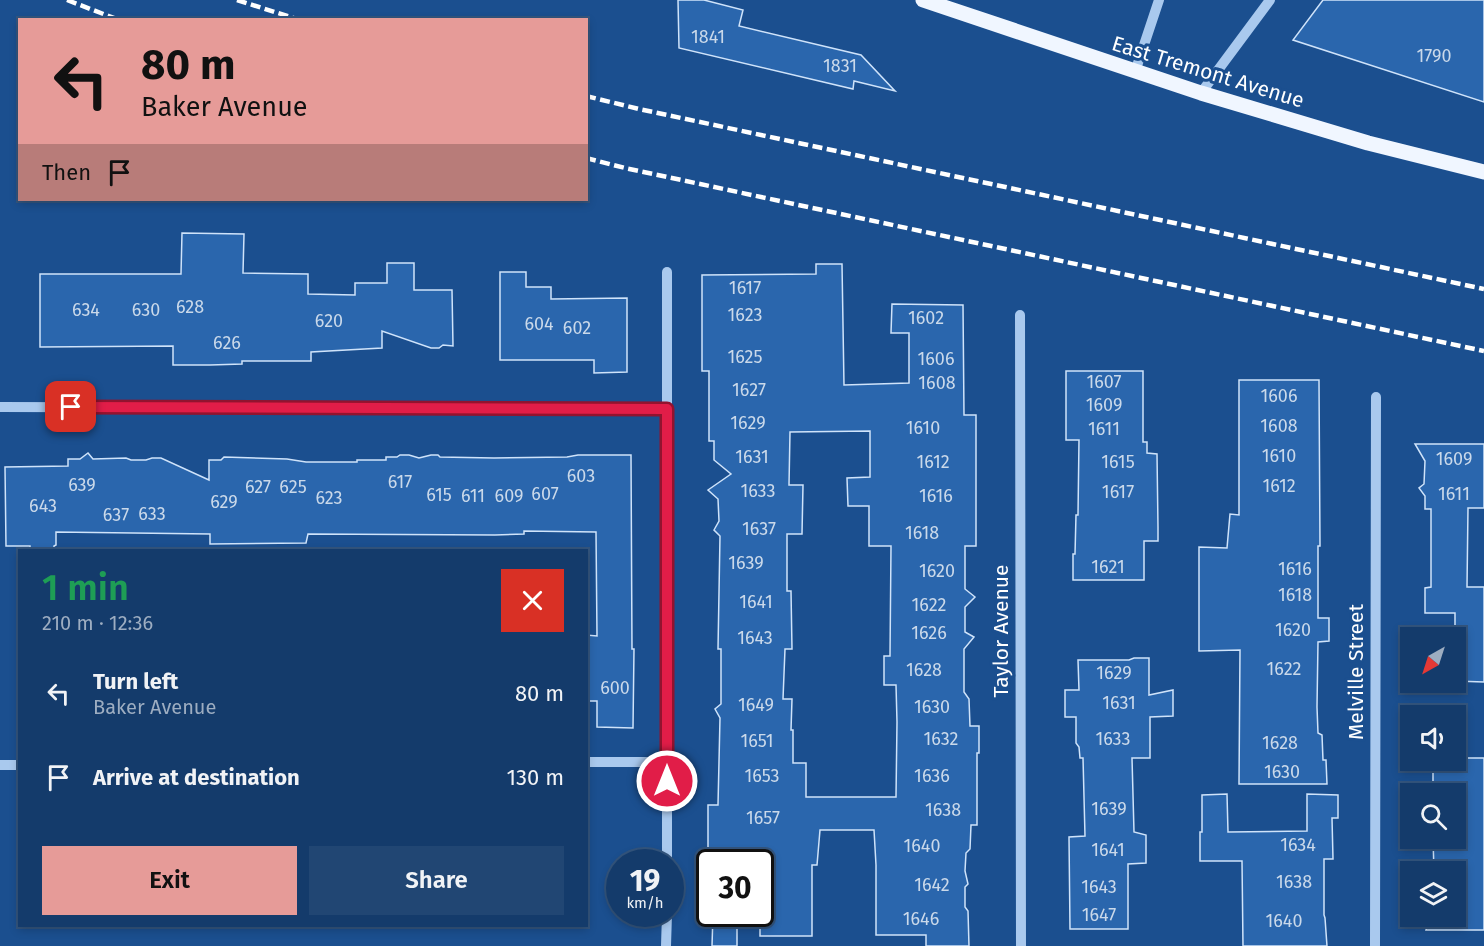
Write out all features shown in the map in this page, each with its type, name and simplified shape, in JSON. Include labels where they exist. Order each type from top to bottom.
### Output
[{"type":"main road","name":"East Tremont Avenue","points":[[922,0],[1200,93],[1368,142],[1484,172]]},
{"type":"street","points":[[1135,72],[1159,0]]},
{"type":"street","points":[[1200,93],[1270,0]]},
{"type":"street","points":[[667,272],[667,849]]},
{"type":"street","name":"Taylor Avenue","points":[[1020,315],[1021,946]]},
{"type":"street","name":"Melville Street","points":[[1375,946],[1376,397]]},
{"type":"street","points":[[0,407],[667,409]]},
{"type":"street","points":[[588,762],[667,762]]},
{"type":"street","points":[[0,765],[18,765]]},
{"type":"street","points":[[666,946],[667,927]]},
{"type":"building","points":[[678,0],[704,0],[743,10],[739,26],[861,55],[895,91],[854,81],[853,89],[679,48]]},
{"type":"building","points":[[1323,0],[1484,0],[1484,102],[1293,40]]},
{"type":"building","points":[[182,233],[244,234],[243,273],[308,274],[308,294],[355,295],[355,283],[387,283],[387,263],[414,263],[414,290],[452,290],[453,346],[443,345],[439,348],[431,348],[382,331],[382,348],[311,352],[311,361],[242,361],[242,364],[210,365],[173,365],[173,346],[40,347],[40,274],[181,274]]},
{"type":"building","points":[[816,264],[842,264],[844,385],[909,383],[909,333],[891,333],[892,304],[963,305],[964,415],[976,415],[976,546],[965,546],[965,589],[975,597],[965,607],[965,632],[974,637],[964,649],[964,692],[969,699],[970,726],[979,726],[977,825],[971,825],[970,849],[966,853],[965,871],[968,884],[965,887],[965,907],[968,911],[969,946],[926,946],[926,935],[876,935],[874,830],[820,830],[817,865],[812,865],[812,936],[760,936],[760,927],[774,927],[774,849],[708,849],[708,805],[718,805],[720,718],[715,709],[721,704],[721,649],[718,649],[720,536],[714,530],[719,521],[718,499],[708,490],[731,474],[714,460],[714,441],[709,441],[709,371],[702,371],[702,275],[816,274]],"holes":[[[870,431],[870,477],[847,478],[848,506],[869,506],[869,546],[891,546],[890,656],[884,656],[884,685],[896,685],[896,797],[806,797],[806,763],[793,763],[792,699],[783,699],[785,649],[792,649],[791,591],[787,591],[787,534],[802,534],[803,485],[789,485],[790,432]]]},
{"type":"building","points":[[500,272],[526,272],[526,287],[551,287],[551,299],[627,298],[627,372],[594,373],[594,360],[500,360]]},
{"type":"building","points":[[1066,371],[1143,371],[1143,442],[1147,442],[1147,453],[1157,454],[1158,527],[1158,541],[1144,541],[1144,580],[1073,580],[1076,515],[1078,515],[1079,440],[1066,440]]},
{"type":"building","points":[[1239,380],[1319,380],[1318,618],[1329,618],[1329,641],[1318,642],[1317,707],[1318,733],[1322,735],[1327,784],[1239,784],[1240,650],[1199,651],[1199,547],[1227,548],[1230,514],[1239,515]]},
{"type":"building","points":[[1415,444],[1484,444],[1484,508],[1468,508],[1467,587],[1484,587],[1484,682],[1466,681],[1466,627],[1455,627],[1455,613],[1425,613],[1425,588],[1431,587],[1431,509],[1425,509],[1425,496],[1419,488],[1424,484],[1425,461]]},
{"type":"building","points":[[88,453],[93,459],[161,458],[209,480],[209,460],[221,460],[224,457],[287,459],[306,462],[357,462],[357,460],[386,460],[386,457],[400,455],[419,458],[438,455],[440,457],[494,458],[631,455],[633,728],[597,727],[597,701],[588,701],[588,635],[597,636],[596,532],[524,531],[524,534],[495,535],[308,534],[306,543],[210,544],[210,534],[56,532],[54,549],[6,546],[5,467],[68,466],[68,459],[80,459]]},
{"type":"building","points":[[1149,658],[1149,695],[1173,690],[1173,716],[1150,717],[1150,758],[1132,758],[1134,832],[1146,835],[1146,863],[1128,864],[1128,929],[1070,929],[1069,837],[1085,836],[1083,758],[1080,758],[1079,747],[1076,743],[1076,717],[1065,717],[1065,690],[1079,690],[1078,660],[1129,660]]},
{"type":"building","points":[[1466,758],[1484,758],[1484,930],[1426,930],[1427,927],[1466,927],[1466,861],[1434,861],[1433,849],[1466,849],[1466,783],[1433,783],[1433,771],[1466,771]]},
{"type":"building","points":[[1227,794],[1228,832],[1307,831],[1307,794],[1338,795],[1338,818],[1332,818],[1333,859],[1324,859],[1324,915],[1327,946],[1243,946],[1242,861],[1200,861],[1202,795]]},
{"type":"building","points":[[713,927],[737,927],[737,946],[712,946]]},
{"type":"railway","points":[[67,0],[114,18]]},
{"type":"railway","points":[[237,0],[294,18]]},
{"type":"railway","points":[[588,96],[1484,289]]},
{"type":"railway","points":[[588,159],[1484,351]]},
{"type":"route","points":[[71,407],[667,409],[667,781]]}]
